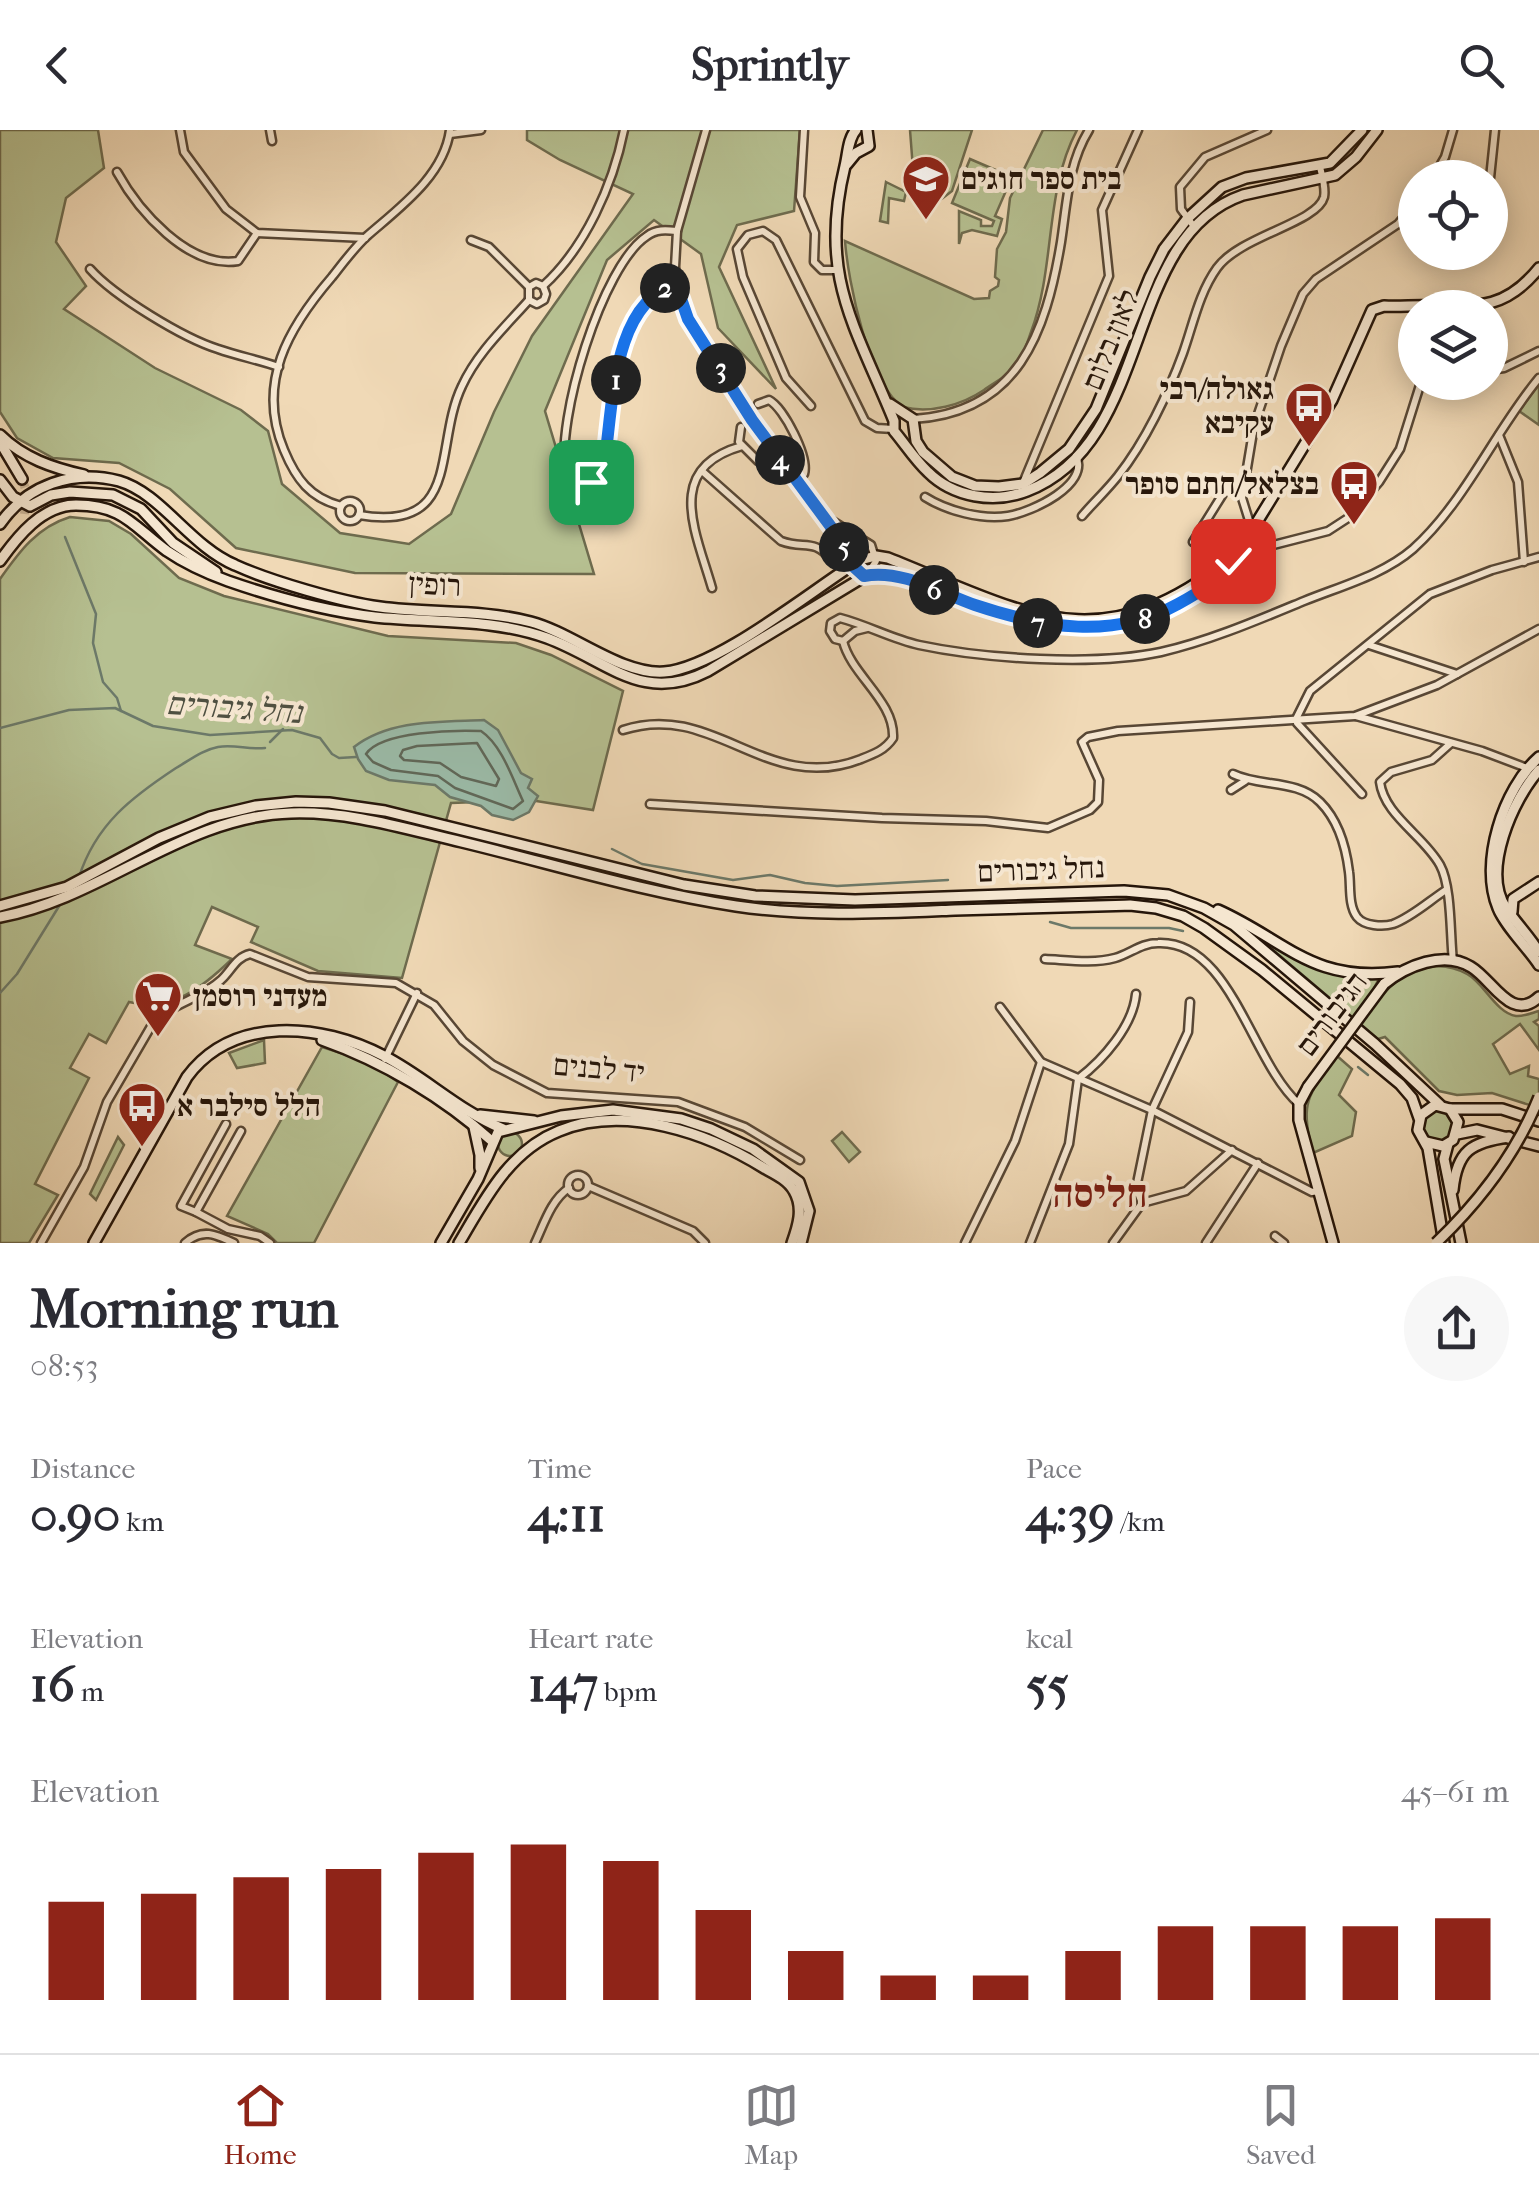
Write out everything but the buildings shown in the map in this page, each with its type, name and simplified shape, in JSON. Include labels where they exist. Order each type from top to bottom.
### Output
[{"type":"street","points":[[180,130],[184,152],[226,209],[257,233],[365,238]]},
{"type":"street","points":[[270,130],[272,141]]},
{"type":"street","points":[[340,506],[316,497],[292,470],[273,422],[279,367],[288,338],[304,309],[365,238],[413,195],[446,150],[450,132],[481,130]]},
{"type":"street","points":[[544,286],[573,252],[602,198],[624,130]]},
{"type":"street","points":[[706,130],[676,231],[676,284],[688,319],[752,420],[846,550],[852,565],[866,575],[900,576],[976,605],[1042,624],[1099,628],[1156,615],[1217,580],[1258,549],[1328,531],[1348,518],[1400,448],[1415,400]]},
{"type":"street","points":[[804,130],[800,197],[815,233],[814,262],[822,270],[837,270]]},
{"type":"street","points":[[811,406],[786,378],[742,276],[737,249],[748,234],[762,232],[776,240],[864,421],[877,428],[896,429],[950,414],[972,407],[1003,387],[1034,339],[1052,286],[1076,153],[1088,130]]},
{"type":"street","name":"לאון בלום","points":[[1023,484],[1109,276],[1102,210],[1138,130]]},
{"type":"street","points":[[1195,228],[1178,198],[1180,187],[1205,158],[1266,130]]},
{"type":"street","name":"לאון בלום","points":[[855,146],[840,186],[837,270],[856,336],[896,429],[927,472],[963,493],[994,498],[1037,488],[1078,458],[1108,416],[1162,283],[1175,255],[1195,228],[1229,200],[1261,190],[1323,180],[1345,168],[1377,130]]},
{"type":"street","points":[[1442,160],[1453,130]]},
{"type":"street","points":[[1492,160],[1495,130]]},
{"type":"street","points":[[864,131],[870,143],[855,146],[851,135],[864,131]]},
{"type":"street","points":[[1082,516],[1120,474],[1147,429],[1218,266],[1237,248],[1299,221],[1319,206],[1324,196],[1320,167],[1338,157],[1360,133]]},
{"type":"street","name":"לאון בלום","points":[[884,398],[912,423],[924,452],[952,477],[976,486],[1023,484],[1069,448],[1096,409],[1150,278],[1164,249],[1187,219],[1222,187],[1258,176],[1320,167]]},
{"type":"street","points":[[117,172],[134,204],[168,235],[200,255],[238,262],[257,233]]},
{"type":"street","points":[[1251,534],[1252,524],[1242,498],[1254,426],[1264,390],[1303,294],[1316,279],[1398,224]]},
{"type":"street","points":[[676,231],[664,230],[642,239],[608,288],[570,393],[563,441],[566,474],[583,482],[600,477],[627,335],[650,296],[676,284]]},
{"type":"street","points":[[472,240],[489,246],[529,286]]},
{"type":"street","points":[[1217,580],[1269,506],[1332,400],[1372,310],[1388,306],[1493,304],[1509,297],[1537,271],[1539,256]]},
{"type":"street","points":[[90,270],[137,305],[213,348],[279,367]]},
{"type":"street","points":[[529,286],[544,286],[544,300],[536,304],[529,300],[529,286]]},
{"type":"street","points":[[340,506],[340,515],[347,521],[359,515],[395,519],[429,498],[439,484],[452,411],[462,386],[486,349],[529,300]]},
{"type":"street","points":[[1508,366],[1539,351]]},
{"type":"street","points":[[842,640],[832,637],[830,627],[837,619],[916,644],[1026,658],[1130,656],[1184,646],[1396,564],[1418,544],[1480,468],[1539,378]]},
{"type":"street","points":[[758,404],[763,400],[774,402],[806,459],[804,474],[794,480]]},
{"type":"street","points":[[896,429],[906,438],[912,423]]},
{"type":"street","points":[[740,427],[742,446],[758,461],[794,480]]},
{"type":"street","points":[[1499,435],[1518,482],[1524,562]]},
{"type":"street","points":[[0,439],[40,462],[96,478]]},
{"type":"street","points":[[0,439],[22,479]]},
{"type":"street","points":[[712,588],[690,514],[689,496],[702,470],[722,452],[742,446]]},
{"type":"street","points":[[925,497],[960,511],[1006,516],[1025,511],[1075,481],[1080,468],[1078,458],[1069,448]]},
{"type":"street","points":[[702,470],[781,541],[820,547],[832,560]]},
{"type":"street","name":"רופין","points":[[0,524],[19,501],[43,486],[67,479],[96,478],[133,487],[214,556],[239,567],[376,606],[487,613],[530,622],[642,670],[670,672],[756,635],[866,575]]},
{"type":"street","points":[[0,480],[19,501],[30,506],[70,492],[127,501],[141,509],[172,543],[232,582]]},
{"type":"street","points":[[1194,542],[1226,489],[1246,486]]},
{"type":"street","points":[[340,506],[354,502],[359,515]]},
{"type":"street","name":"רופין","points":[[0,561],[18,536],[62,506],[106,508],[136,522],[190,566],[232,582],[372,616],[517,629],[563,644],[645,684],[688,681],[852,565],[876,556]]},
{"type":"street","points":[[1245,509],[1257,512],[1269,506]]},
{"type":"street","points":[[817,511],[871,545],[876,556],[874,567],[866,575]]},
{"type":"street","points":[[18,536],[24,518]]},
{"type":"street","points":[[846,550],[860,537]]},
{"type":"street","points":[[876,556],[1010,608],[1044,616],[1100,620],[1142,612],[1184,592],[1239,552]]},
{"type":"street","points":[[1296,719],[1310,691],[1430,594],[1539,558]]},
{"type":"street","points":[[847,620],[851,634]]},
{"type":"street","points":[[842,640],[862,628],[872,628]]},
{"type":"street","points":[[650,804],[986,820],[1048,828],[1090,810],[1098,802],[1099,780],[1082,742],[1088,736],[1355,716],[1437,685],[1539,629]]},
{"type":"street","points":[[623,730],[654,723],[687,727],[804,770],[848,764],[876,753],[893,738],[892,726],[846,653],[842,640]]},
{"type":"street","points":[[1368,644],[1457,674]]},
{"type":"street","points":[[1355,716],[1533,769]]},
{"type":"street","points":[[1296,719],[1362,794]]},
{"type":"street","points":[[1451,743],[1432,760],[1391,772],[1380,782],[1382,796],[1427,845],[1443,870],[1453,961],[1470,966],[1512,1004],[1524,1006],[1538,999]]},
{"type":"street","points":[[1539,758],[1512,812],[1499,855],[1504,904],[1539,952]]},
{"type":"street","points":[[1533,769],[1506,808],[1492,853],[1492,883],[1496,906],[1539,965]]},
{"type":"street","points":[[1233,774],[1310,794],[1322,803],[1345,847],[1352,906],[1357,918],[1366,924],[1392,924],[1446,890]]},
{"type":"street","points":[[1231,790],[1246,780]]},
{"type":"street","name":"נחל גיבורים","points":[[0,906],[82,880],[185,826],[256,806],[296,802],[385,811],[684,885],[738,894],[855,900],[1124,892],[1177,898],[1234,926],[1445,1107]]},
{"type":"street","name":"נחל גיבורים","points":[[0,919],[75,895],[204,830],[289,813],[386,823],[640,887],[738,906],[851,914],[1130,905],[1156,908],[1204,928],[1262,970],[1400,1084],[1412,1098],[1419,1118]]},
{"type":"street","points":[[1513,914],[1513,899],[1539,882]]},
{"type":"street","points":[[1177,898],[1234,917],[1298,958],[1328,968],[1368,974],[1398,972]]},
{"type":"street","points":[[1045,960],[1115,958],[1156,942],[1195,951],[1220,978],[1260,1053],[1279,1083],[1299,1104],[1299,1120],[1333,1243]]},
{"type":"street","points":[[41,1243],[84,1167],[107,1102],[153,1023],[163,1012],[197,997],[220,980],[242,956],[259,956],[308,977],[384,980],[416,993],[384,1060]]},
{"type":"street","name":"הגיבורים","points":[[1299,1104],[1384,984],[1398,972],[1434,961],[1453,961]]},
{"type":"street","name":"יד לבנים","points":[[416,993],[434,1005],[471,1048],[531,1086],[565,1097],[678,1102],[745,1127],[800,1160]]},
{"type":"street","points":[[1030,1243],[1068,1144],[1078,1079],[1131,1019],[1136,994]]},
{"type":"street","points":[[1142,1203],[1136,1188],[1152,1110],[1188,1032],[1190,1002]]},
{"type":"street","points":[[1000,1008],[1041,1062],[1152,1110],[1312,1192],[1319,1191]]},
{"type":"street","points":[[94,1243],[195,1066],[217,1048],[245,1034],[266,1030],[300,1032],[359,1044],[502,1129],[497,1152],[441,1243]]},
{"type":"street","points":[[384,1060],[474,1127],[497,1152],[521,1156]]},
{"type":"street","points":[[966,1243],[1015,1141],[1041,1062]]},
{"type":"street","points":[[1436,1243],[1489,1184],[1539,1097]]},
{"type":"street","points":[[1444,1243],[1419,1118],[1429,1107],[1490,1107],[1539,1122]]},
{"type":"street","points":[[1445,1107],[1458,1122],[1444,1160],[1461,1243]]},
{"type":"street","name":"יד לבנים","points":[[502,1129],[585,1112],[629,1111],[682,1119],[733,1138],[800,1182],[808,1211],[801,1243]]},
{"type":"street","points":[[472,1113],[500,1119],[547,1120]]},
{"type":"street","name":"יד לבנים","points":[[521,1156],[558,1131],[595,1122],[646,1124],[704,1137],[731,1148],[788,1182],[799,1211],[792,1243]]},
{"type":"street","points":[[226,1124],[182,1206],[228,1229],[260,1236],[270,1243]]},
{"type":"street","points":[[474,1127],[480,1155],[478,1180]]},
{"type":"street","points":[[459,1243],[498,1177],[521,1156],[526,1138],[514,1128]]},
{"type":"street","points":[[1456,1134],[1470,1130],[1539,1146]]},
{"type":"street","points":[[196,1212],[240,1131]]},
{"type":"street","points":[[1452,1197],[1462,1156],[1482,1142],[1509,1138]]},
{"type":"street","points":[[1426,1142],[1448,1144]]},
{"type":"street","points":[[1113,1243],[1142,1203],[1186,1191],[1232,1150]]},
{"type":"street","points":[[1206,1243],[1258,1163]]},
{"type":"street","points":[[535,1243],[550,1211],[569,1188],[570,1179],[579,1175],[588,1186],[693,1231],[705,1243]]},
{"type":"street","points":[[569,1188],[580,1194],[588,1186]]},
{"type":"street","points":[[186,1242],[205,1232],[234,1243]]},
{"type":"street","points":[[1275,1236],[1284,1243]]},
{"type":"shaded area","points":[[0,130],[98,130],[104,168],[66,198],[56,242],[86,286],[64,309],[155,368],[241,410],[268,431],[282,484],[340,533],[409,544],[451,514],[494,412],[532,336],[633,194],[560,160],[527,140],[527,130],[800,130],[794,211],[737,225],[719,267],[776,389],[718,328],[701,254],[654,220],[607,260],[545,411],[594,574],[355,573],[236,548],[170,489],[119,463],[53,458],[17,438],[0,412]]},
{"type":"shaded area","points":[[910,130],[972,130],[952,191],[939,201],[914,182]]},
{"type":"shaded area","points":[[1043,130],[1077,130],[1059,178],[1039,307],[1020,359],[1012,370],[966,400],[935,409],[903,407],[891,395],[870,355],[845,241],[974,299],[989,298],[990,291],[998,286],[997,249],[1006,232],[1010,198]]},
{"type":"shaded area","points":[[970,159],[1012,177],[995,216],[1002,219],[997,236],[972,230],[962,233],[959,244],[959,211],[981,220],[981,226],[992,226],[994,221],[952,203]]},
{"type":"shaded area","points":[[886,182],[906,192],[904,201],[889,198],[888,223],[880,221]]},
{"type":"shaded area","points":[[1539,384],[1539,425],[1519,411]]},
{"type":"shaded area","points":[[70,517],[109,521],[131,534],[179,578],[224,596],[388,636],[516,643],[551,655],[623,691],[593,810],[530,800],[451,803],[402,978],[318,971],[251,942],[258,927],[212,907],[195,945],[232,959],[185,995],[159,1004],[129,1002],[106,1043],[89,1034],[70,1068],[89,1078],[35,1184],[58,1195],[29,1243],[0,1243],[0,579],[38,534]]},
{"type":"shaded area","points":[[1252,932],[1312,965],[1380,976],[1372,993],[1381,997],[1409,974],[1443,966],[1473,978],[1509,1014],[1521,1016],[1539,1011],[1539,1019],[1534,1022],[1539,1026],[1539,1050],[1520,1024],[1493,1044],[1510,1074],[1529,1066],[1528,1076],[1539,1079],[1539,1108],[1492,1093],[1457,1095],[1439,1091],[1385,1037],[1378,1039]]},
{"type":"shaded area","points":[[264,1040],[265,1063],[237,1068],[229,1053]]},
{"type":"shaded area","points":[[322,1047],[369,1062],[398,1082],[314,1243],[277,1243],[268,1234],[227,1216]]},
{"type":"shaded area","points":[[1336,1055],[1352,1069],[1339,1095],[1356,1112],[1352,1136],[1313,1153],[1307,1122],[1309,1101]]},
{"type":"shaded area","points":[[1438,1110],[1449,1115],[1454,1126],[1449,1137],[1438,1142],[1427,1137],[1422,1126],[1427,1115]]},
{"type":"shaded area","points":[[510,1132],[522,1144],[510,1156],[498,1144]]},
{"type":"shaded area","points":[[842,1132],[860,1152],[849,1162],[832,1141]]},
{"type":"shaded area","points":[[118,1137],[124,1145],[96,1200],[90,1194]]},
{"type":"water","points":[[484,720],[498,730],[521,773],[532,779],[528,788],[538,796],[529,812],[513,820],[450,797],[435,785],[389,780],[366,771],[354,747],[383,731],[400,727]]},
{"type":"waterway","points":[[65,537],[96,614],[93,643],[103,682],[117,698],[121,711]]},
{"type":"waterway","name":"נחל גיבורים","points":[[0,728],[69,710],[115,708],[153,726],[210,735],[292,730],[320,738],[339,758],[356,757]]},
{"type":"waterway","points":[[270,742],[283,729]]},
{"type":"waterway","points":[[79,877],[106,827],[130,801],[160,779],[212,748],[265,748]]},
{"type":"waterway","name":"נחל גיבורים","points":[[612,849],[642,864],[733,880],[770,875],[837,886],[948,880]]},
{"type":"waterway","points":[[0,993],[17,974],[61,903]]},
{"type":"waterway","points":[[1050,922],[1071,928],[1183,931]]},
{"type":"waterway","points":[[1358,1067],[1368,1075]]},
{"type":"tunnel","points":[[741,427],[758,404]]},
{"type":"tunnel","points":[[22,479],[27,493],[24,518]]},
{"type":"place","name":"בית ספר חוגים","points":[[926,222]]},
{"type":"place","name":"גאולה/רבי עקיבא","points":[[1309,448]]},
{"type":"place","name":"בצלאל/חתם סופר","points":[[1354,526]]},
{"type":"place","name":"מעדני רוסמן","points":[[158,1038]]},
{"type":"place","name":"הלל סילבר א","points":[[142,1148]]},
{"type":"district","name":"חליסה","points":[[1100,1194]]},
{"type":"route","points":[[591,482],[598,480],[604,466],[627,335],[650,296],[676,284],[688,319],[752,420],[837,535],[852,565],[864,576],[900,576],[976,605],[1042,624],[1110,628],[1172,608],[1217,580],[1233,561]]}]
